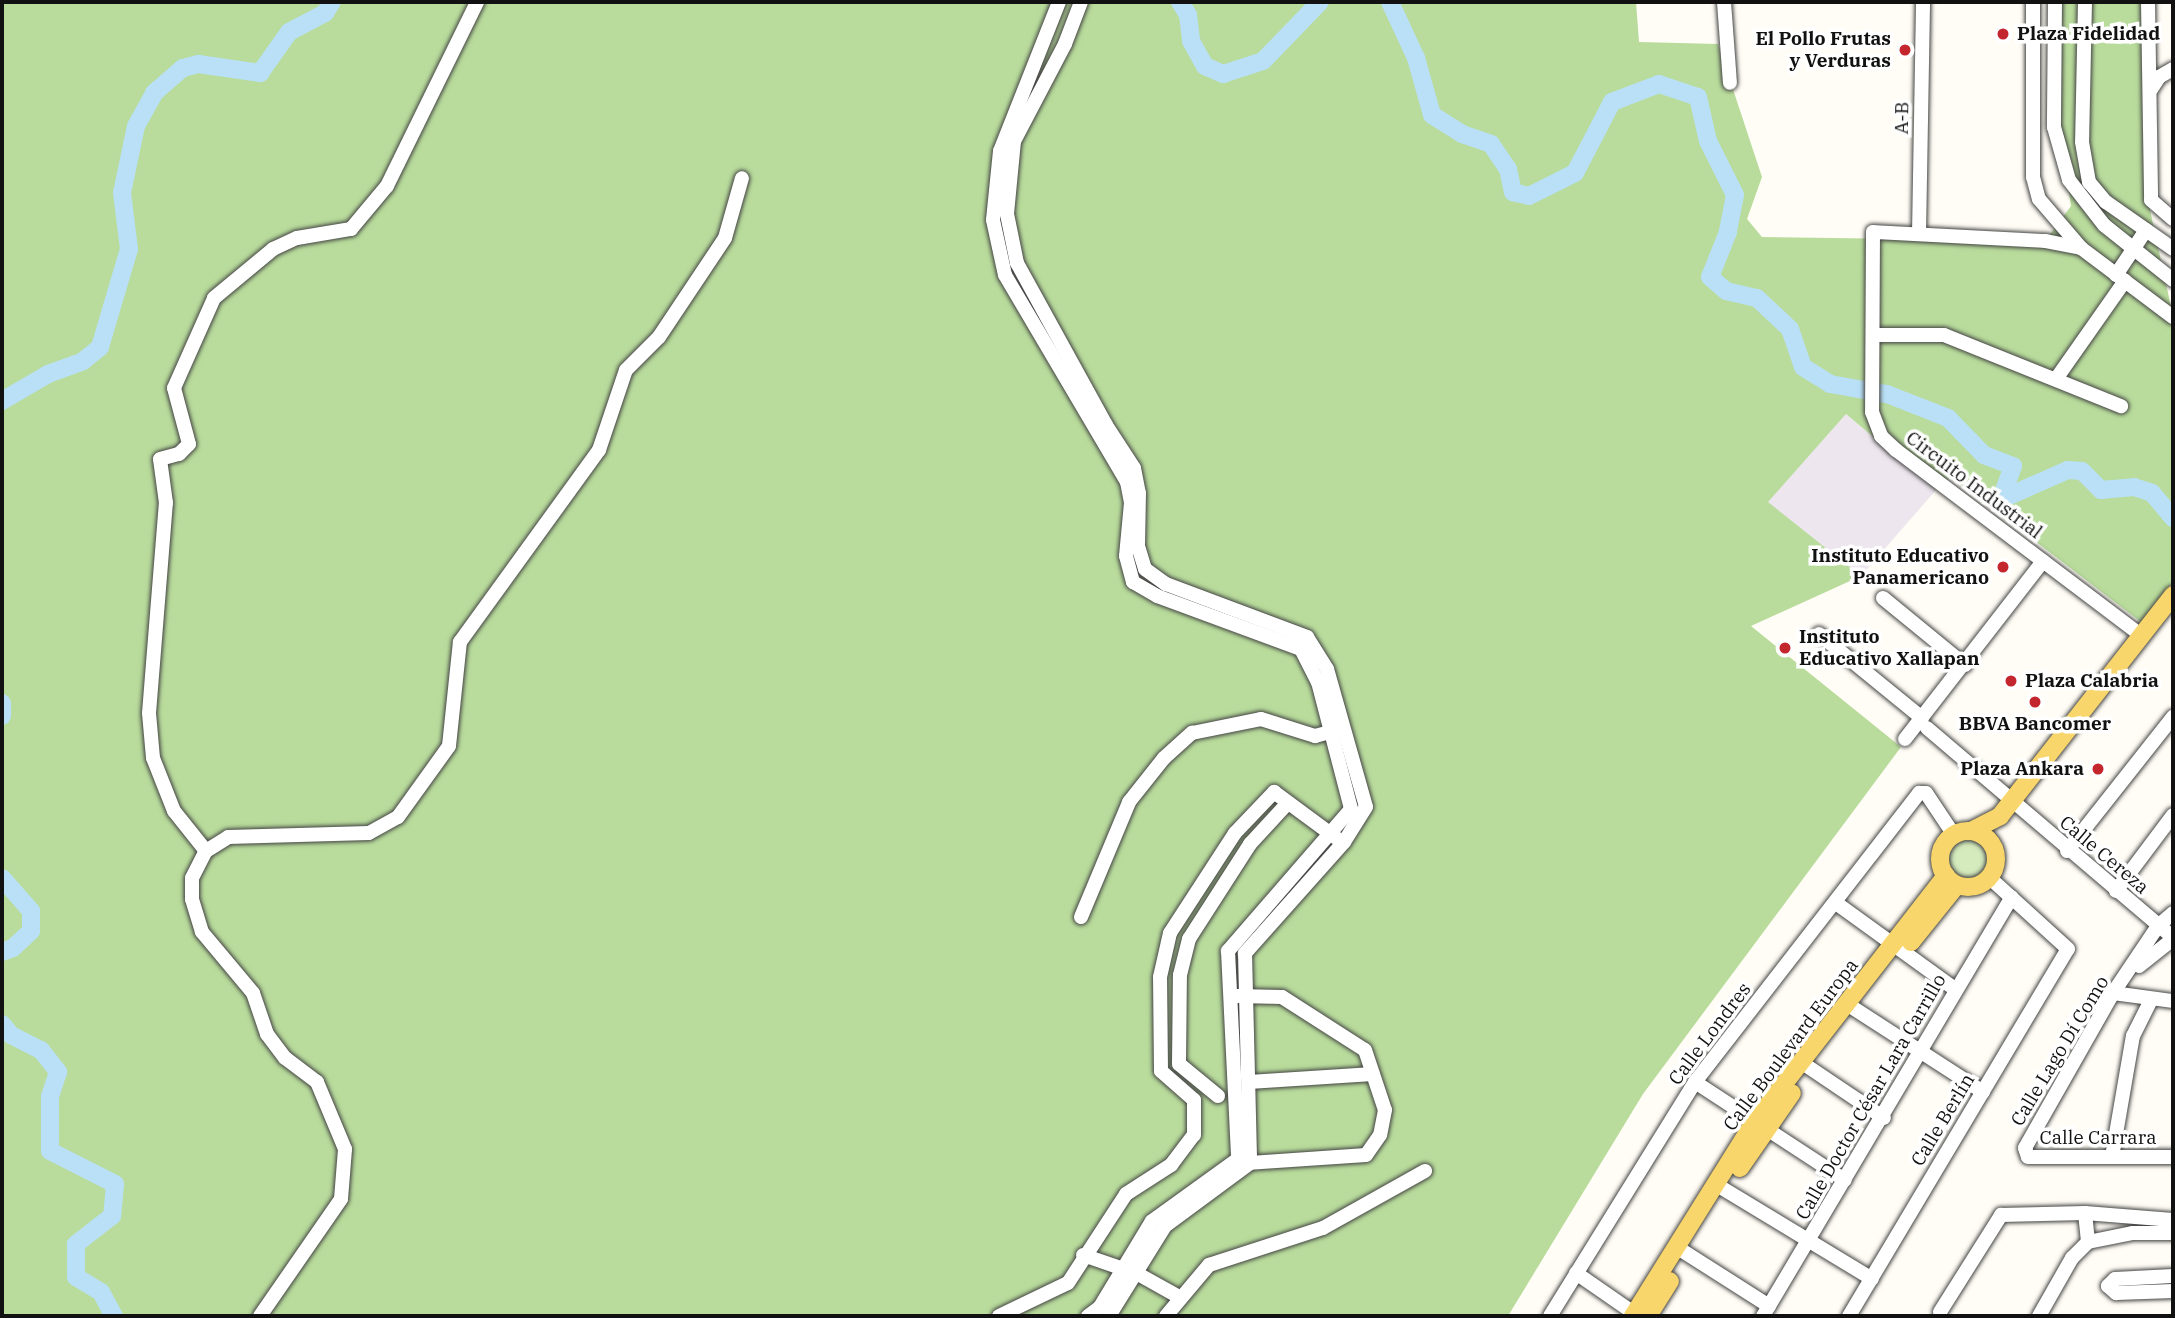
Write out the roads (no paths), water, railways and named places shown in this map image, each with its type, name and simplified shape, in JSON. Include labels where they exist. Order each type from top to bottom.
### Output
[{"type":"main road","points":[[2000,816],[1962,833],[1942,849],[1952,881],[1974,887],[1990,878],[1997,861],[1992,844],[2000,816],[2172,601]]},
{"type":"main road","points":[[1962,833],[1992,844]]},
{"type":"main road","name":"Calle Boulevard Europa","points":[[1638,1316],[1761,1125],[1851,1006],[1952,881]]},
{"type":"street","points":[[206,851],[174,811],[153,758],[149,713],[166,503],[160,459],[179,454],[189,444],[174,388],[214,298],[273,249],[297,238],[351,229],[387,186],[477,2]]},
{"type":"street","points":[[1059,2],[1000,151],[993,220],[1005,275],[1127,482],[1131,503],[1126,556],[1133,582],[1157,596],[1301,649],[1338,730],[1366,807],[1245,953],[1246,1091],[1250,1163]]},
{"type":"street","points":[[1081,2],[1065,44],[1014,141],[1007,214],[1017,263],[1106,425],[1134,468],[1139,493],[1138,546],[1145,569],[1166,583],[1307,637],[1327,669],[1338,730]]},
{"type":"street","points":[[1724,2],[1730,82]]},
{"type":"street","name":"A-B","points":[[1919,234],[1923,2]]},
{"type":"street","points":[[2033,2],[2033,177],[2049,216],[2081,248],[2173,317]]},
{"type":"street","points":[[2055,2],[2054,127],[2061,159],[2087,208],[2168,276]]},
{"type":"street","points":[[2085,2],[2083,164],[2089,182],[2106,202],[2173,249]]},
{"type":"street","points":[[2148,2],[2151,200],[2173,219]]},
{"type":"street","points":[[2149,93],[2159,77],[2173,69]]},
{"type":"street","points":[[261,1316],[341,1199],[345,1149],[317,1082],[285,1058],[267,1034],[253,993],[202,932],[192,899],[192,878],[206,851],[228,837],[369,833],[398,817],[449,747],[460,642],[598,450],[625,370],[659,337],[725,238],[742,178]]},
{"type":"street","points":[[2056,379],[2120,278],[2146,230]]},
{"type":"street","name":"Circuito Industrial","points":[[1919,234],[1873,232],[1872,412],[1881,436],[2142,636]]},
{"type":"street","points":[[1919,234],[2045,241],[2081,248]]},
{"type":"street","points":[[2159,239],[2169,259],[2168,276]]},
{"type":"street","points":[[1873,335],[1944,335],[2121,406]]},
{"type":"street","points":[[1905,739],[1924,723],[2043,561]]},
{"type":"street","points":[[1883,598],[1965,665]]},
{"type":"street","name":"Calle Cereza","points":[[1819,634],[2067,850],[2173,938]]},
{"type":"street","points":[[2067,850],[2173,717]]},
{"type":"street","points":[[1081,917],[1129,802],[1164,758],[1192,733],[1261,719],[1314,736],[1338,730]]},
{"type":"street","name":"Calle Londres","points":[[1550,1316],[1695,1082],[1923,791],[1962,833]]},
{"type":"street","points":[[999,1316],[1068,1283],[1083,1255],[1126,1194],[1171,1166],[1194,1135],[1194,1100],[1161,1071],[1160,977],[1170,933],[1235,833],[1274,792],[1286,804],[1337,840]]},
{"type":"street","points":[[1219,1096],[1179,1064],[1180,975],[1189,939],[1250,844],[1286,804]]},
{"type":"street","points":[[2116,891],[2173,816]]},
{"type":"street","points":[[1088,1316],[1100,1307],[1152,1221],[1238,1158],[1246,1091],[1228,996],[1228,951],[1337,840]]},
{"type":"street","points":[[1990,878],[2012,897]]},
{"type":"street","name":"Calle Berlín","points":[[1849,1316],[1983,1092],[2067,944],[2012,897]]},
{"type":"street","name":"Calle Doctor César Lara Carrillo","points":[[1766,1311],[1884,1118],[1920,1051],[2012,897]]},
{"type":"street","points":[[1836,903],[1897,951],[1956,990]]},
{"type":"street","name":"Calle Lago Dí Como","points":[[2132,971],[2158,926],[2173,913]]},
{"type":"street","name":"Calle Lago Dí Como","points":[[2025,1153],[2113,993],[2132,971],[2173,938]]},
{"type":"street","points":[[2113,993],[2173,1002]]},
{"type":"street","points":[[1109,1316],[1138,1274],[1165,1226],[1250,1163],[1366,1155],[1380,1135],[1385,1110],[1365,1049],[1282,997],[1228,996]]},
{"type":"street","points":[[2112,1157],[2133,1036],[2151,1000]]},
{"type":"street","points":[[1851,1006],[1983,1092]]},
{"type":"street","points":[[1806,1066],[1884,1118]]},
{"type":"street","points":[[1194,1100],[1373,1074]]},
{"type":"street","points":[[1695,1082],[1845,1180]]},
{"type":"street","name":"Calle Carrara","points":[[2025,1153],[2028,1157],[2173,1157]]},
{"type":"street","points":[[1166,1316],[1209,1265],[1323,1228],[1424,1171]]},
{"type":"street","points":[[1721,1188],[1807,1244],[1872,1279]]},
{"type":"street","points":[[2085,1213],[2088,1242]]},
{"type":"street","points":[[1940,1312],[2001,1215],[2085,1213],[2173,1220]]},
{"type":"street","points":[[2039,1316],[2072,1258],[2088,1242],[2133,1233],[2173,1233]]},
{"type":"street","points":[[1682,1250],[1766,1311]]},
{"type":"street","points":[[1083,1255],[1138,1274],[1181,1298]]},
{"type":"street","points":[[1576,1273],[1638,1316]]},
{"type":"street","points":[[2173,1276],[2115,1279],[2108,1286],[2116,1293],[2173,1291]]},
{"type":"waterway","points":[[2,401],[48,374],[83,361],[100,347],[129,249],[122,193],[136,126],[154,93],[183,68],[198,64],[260,73],[289,32],[325,13],[332,2]]},
{"type":"waterway","points":[[1180,2],[1188,15],[1191,41],[1205,66],[1223,74],[1263,61],[1320,2]]},
{"type":"waterway","points":[[1390,2],[1416,58],[1432,115],[1462,134],[1491,144],[1508,169],[1513,192],[1529,196],[1575,173],[1612,102],[1659,84],[1698,97],[1708,141],[1735,195],[1728,232],[1710,277],[1726,291],[1757,298],[1790,329],[1803,367],[1830,384],[1887,394],[1948,418],[1984,455],[2013,466],[2005,488],[2011,495],[2068,470],[2082,471],[2101,490],[2134,487],[2152,493],[2173,518]]},
{"type":"waterway","points":[[2,703],[2,716]]},
{"type":"waterway","points":[[2,878],[31,911],[31,931],[13,948],[2,952]]},
{"type":"waterway","points":[[2,1024],[11,1035],[41,1050],[58,1072],[50,1096],[50,1151],[115,1184],[112,1216],[76,1244],[76,1277],[101,1292],[114,1316]]},
{"type":"place","name":"Plaza Fidelidad","points":[[2003,34]]},
{"type":"place","name":"El Pollo Frutas y Verduras","points":[[1905,50]]},
{"type":"place","name":"Instituto Educativo Panamericano","points":[[2003,567]]},
{"type":"place","name":"Instituto Educativo Xallapan","points":[[1785,648]]},
{"type":"place","name":"Plaza Calabria","points":[[2011,681]]},
{"type":"place","name":"BBVA Bancomer","points":[[2035,702]]},
{"type":"place","name":"Plaza Ankara","points":[[2098,769]]}]
